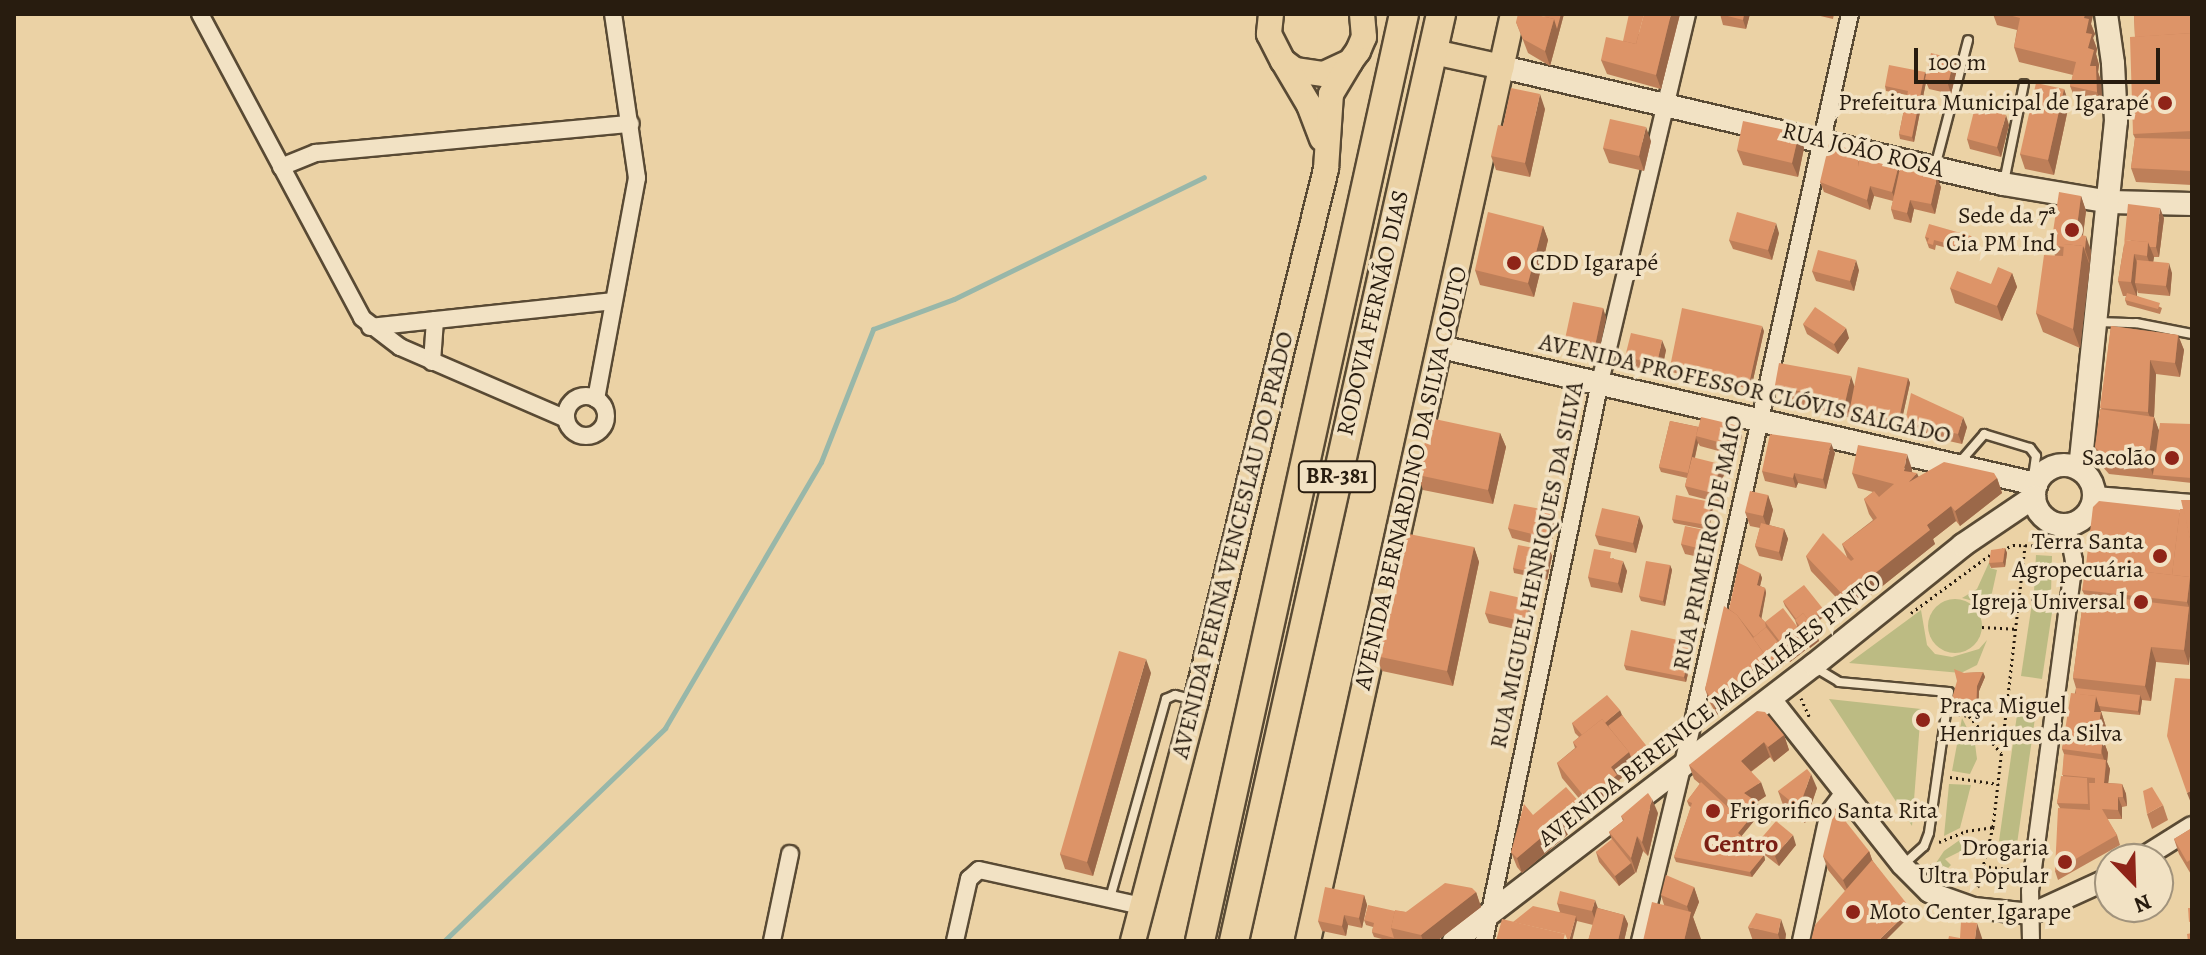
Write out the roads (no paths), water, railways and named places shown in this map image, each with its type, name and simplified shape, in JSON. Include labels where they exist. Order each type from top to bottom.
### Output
[{"type":"highway","name":"RODOVIA FERNÃO DIAS","points":[[1200,941],[1404,14]]},
{"type":"highway","name":"RODOVIA FERNÃO DIAS","points":[[1234,941],[1441,28]]},
{"type":"main road","name":"AVENIDA PERINA VENCESLAU DO PRADO","points":[[1271,14],[1269,34],[1309,105],[1326,149]]},
{"type":"main road","name":"AVENIDA BERNARDINO DA SILVA COUTO","points":[[1312,940],[1513,14]]},
{"type":"main road","points":[[2080,469],[2116,121],[2113,63],[2106,14]]},
{"type":"main road","name":"AVENIDA PERINA VENCESLAU DO PRADO","points":[[1133,941],[1196,701],[1326,169],[1331,94],[1350,62],[1363,26]]},
{"type":"main road","points":[[1363,26],[1388,42]]},
{"type":"main road","name":"RUA JOÃO ROSA","points":[[1441,28],[1502,67],[1821,139],[2003,184],[2110,202],[2192,204]]},
{"type":"main road","points":[[1283,61],[1309,74],[1324,74],[1350,62]]},
{"type":"main road","name":"AVENIDA PROFESSOR CLÓVIS SALGADO","points":[[1441,347],[1958,464],[2037,486]]},
{"type":"main road","points":[[2054,466],[2080,469],[2091,481],[2095,498],[2083,520],[2067,526],[2044,519],[2035,506],[2037,486],[2054,466]]},
{"type":"main road","name":"AVENIDA BERENICE MAGALHÃES PINTO","points":[[1454,941],[1770,698],[1819,670],[1963,545],[1999,523],[2037,486]]},
{"type":"main road","points":[[2095,498],[2192,506]]},
{"type":"main road","name":"AVENIDA BERENICE MAGALHÃES PINTO","points":[[1999,523],[2044,519]]},
{"type":"street","points":[[200,14],[356,310],[370,327],[432,362],[566,419],[578,435],[598,432],[606,414],[596,399],[584,396],[573,401],[566,419]]},
{"type":"street","points":[[596,399],[637,178],[613,14]]},
{"type":"street","name":"RUA MIGUEL HENRIQUES DA SILVA","points":[[1484,941],[1600,382],[1687,14]]},
{"type":"street","name":"RUA PRIMEIRO DE MAIO","points":[[1640,941],[1850,14]]},
{"type":"street","points":[[281,167],[316,153],[631,124]]},
{"type":"street","points":[[370,327],[612,301]]},
{"type":"street","points":[[432,362],[435,320]]},
{"type":"street","points":[[2031,941],[2030,891],[2073,556],[2067,526]]},
{"type":"street","points":[[1770,698],[1844,792],[1914,855],[1929,892],[1944,900],[2000,914],[2031,914],[2094,886]]},
{"type":"street","points":[[1801,941],[1829,812],[1844,792]]},
{"type":"street","points":[[2166,843],[2192,827]]},
{"type":"street","points":[[772,941],[790,854]]},
{"type":"street","points":[[955,941],[969,879],[975,872],[984,870],[1141,906]]},
{"type":"lane","points":[[1935,167],[1968,40]]},
{"type":"lane","points":[[2003,184],[2024,84]]},
{"type":"lane","points":[[2097,322],[2136,323],[2192,334]]},
{"type":"lane","points":[[1958,464],[1984,434],[2030,448],[2036,456],[2034,471],[2037,486]]},
{"type":"lane","points":[[1819,670],[1839,682],[1949,692],[1929,833],[1914,855]]},
{"type":"lane","points":[[1109,899],[1166,699],[1175,695],[1196,701]]},
{"type":"waterway","points":[[444,941],[665,728],[821,462],[873,329],[954,299],[1204,177]]},
{"type":"place","name":"Prefeitura Municipal de Igarapé","points":[[2165,103]]},
{"type":"place","name":"Sede da 7ª Cia PM Ind","points":[[2072,230]]},
{"type":"place","name":"CDD Igarapé","points":[[1514,263]]},
{"type":"place","name":"Sacolão","points":[[2172,458]]},
{"type":"place","name":"Terra Santa Agropecuária","points":[[2160,556]]},
{"type":"place","name":"Igreja Universal","points":[[2141,602]]},
{"type":"place","name":"Praça Miguel Henriques da Silva","points":[[1923,720]]},
{"type":"place","name":"Frigorifico Santa Rita","points":[[1713,811]]},
{"type":"place","name":"Drogaria Ultra Popular","points":[[2065,862]]},
{"type":"place","name":"Moto Center Igarape","points":[[1853,912]]},
{"type":"district","name":"Centro","points":[[1741,844]]}]
